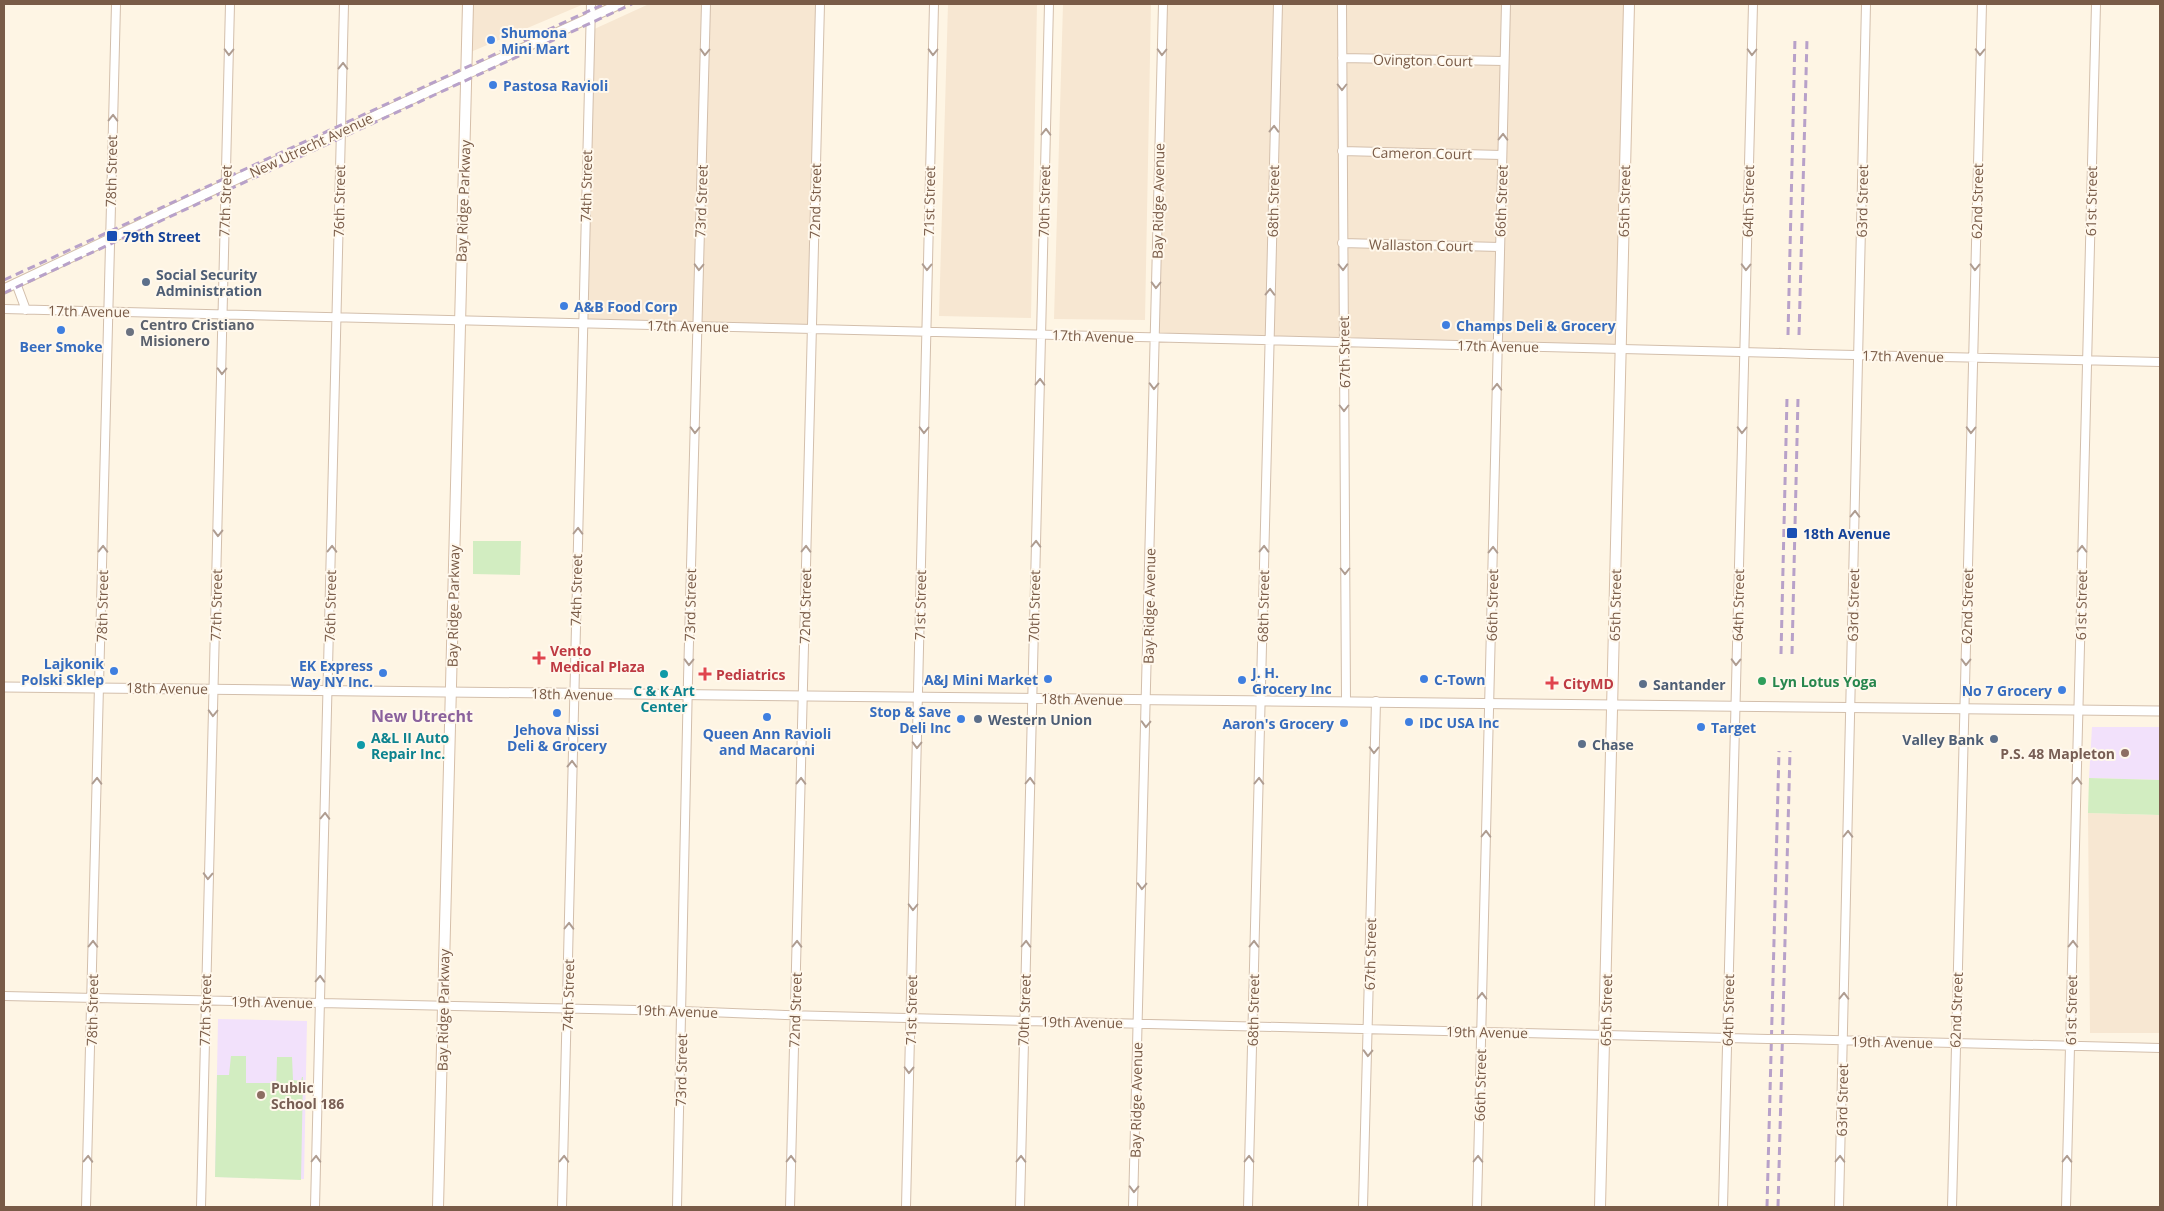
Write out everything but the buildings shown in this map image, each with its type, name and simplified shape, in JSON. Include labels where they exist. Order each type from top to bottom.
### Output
[{"type":"main road","name":"Bay Ridge Parkway","points":[[438,1207],[468,4]]},
{"type":"main road","name":"65th Street","points":[[1600,1207],[1629,4]]},
{"type":"street","name":"78th Street","points":[[86,1207],[116,4]]},
{"type":"street","name":"77th Street","points":[[201,1207],[230,4]]},
{"type":"street","name":"76th Street","points":[[314,1207],[329,690],[344,4]]},
{"type":"street","name":"74th Street","points":[[562,1207],[591,4]]},
{"type":"street","name":"New Utrecht Avenue","points":[[4,289],[226,184],[620,4]]},
{"type":"street","name":"73rd Street","points":[[677,1207],[706,4]]},
{"type":"street","name":"72nd Street","points":[[790,1207],[820,4]]},
{"type":"street","name":"71st Street","points":[[906,1207],[934,4]]},
{"type":"street","name":"70th Street","points":[[1020,1207],[1049,4]]},
{"type":"street","name":"Bay Ridge Avenue","points":[[1133,1207],[1163,4]]},
{"type":"street","name":"68th Street","points":[[1248,1207],[1278,4]]},
{"type":"street","name":"67th Street","points":[[1342,4],[1346,701]]},
{"type":"street","name":"66th Street","points":[[1477,1207],[1506,4]]},
{"type":"street","name":"64th Street","points":[[1724,1207],[1753,4]]},
{"type":"street","name":"63rd Street","points":[[1839,1207],[1866,4]]},
{"type":"street","name":"62nd Street","points":[[1952,1207],[1982,4]]},
{"type":"street","name":"61st Street","points":[[2066,1207],[2096,4]]},
{"type":"street","name":"Ovington Court","points":[[1342,58],[1504,62]]},
{"type":"street","name":"Cameron Court","points":[[1342,151],[1502,155]]},
{"type":"street","name":"Wallaston Court","points":[[1342,243],[1500,246]]},
{"type":"street","points":[[16,283],[26,310]]},
{"type":"street","name":"17th Avenue","points":[[4,309],[2160,362]]},
{"type":"street","name":"18th Avenue","points":[[4,687],[2160,711]]},
{"type":"street","name":"67th Street","points":[[1363,1207],[1376,702]]},
{"type":"street","name":"19th Avenue","points":[[4,996],[568,1008],[795,1015],[910,1016],[1138,1024],[1605,1033],[1728,1038],[2160,1048]]},
{"type":"shaded area","points":[[467,4],[584,4],[466,54]]},
{"type":"shaded area","points":[[649,4],[820,4],[812,329],[583,323],[590,31]]},
{"type":"shaded area","points":[[948,4],[1037,4],[1031,318],[939,316]]},
{"type":"shaded area","points":[[1063,4],[1151,4],[1145,320],[1054,319]]},
{"type":"shaded area","points":[[1163,4],[1629,4],[1621,349],[1155,338]]},
{"type":"shaded area","name":"P.S. 48 Mapleton","points":[[2092,727],[2160,727],[2160,780],[2089,778]]},
{"type":"shaded area","points":[[2088,813],[2160,815],[2160,1033],[2090,1033]]},
{"type":"shaded area","name":"Public School 186","points":[[218,1019],[307,1021],[304,1179],[215,1177]]},
{"type":"green space","points":[[473,541],[521,541],[520,575],[473,574]]},
{"type":"green space","points":[[2089,778],[2160,780],[2160,815],[2088,813]]},
{"type":"green space","name":"Public School 186","points":[[231,1056],[246,1056],[246,1083],[271,1083],[271,1092],[276,1092],[277,1057],[292,1057],[293,1080],[301,1081],[303,1077],[301,1180],[215,1177],[217,1075],[229,1075]]},
{"type":"railway","points":[[4,280],[604,4]]},
{"type":"railway","points":[[4,293],[632,4]]},
{"type":"railway","points":[[1788,335],[1795,37]]},
{"type":"railway","points":[[1799,335],[1807,39]]},
{"type":"railway","points":[[1781,654],[1787,398]]},
{"type":"railway","points":[[1792,654],[1798,398]]},
{"type":"railway","points":[[1767,1207],[1779,751]]},
{"type":"railway","points":[[1778,1207],[1790,751]]},
{"type":"place","name":"Shumona Mini Mart","points":[[491,40]]},
{"type":"place","name":"Pastosa Ravioli","points":[[493,85]]},
{"type":"place","name":"79th Street","points":[[112,236]]},
{"type":"place","name":"Social Security Administration","points":[[146,282]]},
{"type":"place","name":"A&B Food Corp","points":[[564,306]]},
{"type":"place","name":"Champs Deli & Grocery","points":[[1446,325]]},
{"type":"place","name":"Beer Smoke","points":[[61,330]]},
{"type":"place","name":"Centro Cristiano Misionero","points":[[130,332]]},
{"type":"place","name":"18th Avenue","points":[[1792,533]]},
{"type":"place","name":"Vento Medical Plaza","points":[[539,658]]},
{"type":"place","name":"Lajkonik Polski Sklep","points":[[114,671]]},
{"type":"place","name":"EK Express Way NY Inc.","points":[[383,673]]},
{"type":"place","name":"C & K Art Center","points":[[664,674]]},
{"type":"place","name":"Pediatrics","points":[[705,674]]},
{"type":"place","name":"A&J Mini Market","points":[[1048,679]]},
{"type":"place","name":"C-Town","points":[[1424,679]]},
{"type":"place","name":"J. H. Grocery Inc","points":[[1242,680]]},
{"type":"place","name":"Lyn Lotus Yoga","points":[[1762,681]]},
{"type":"place","name":"CityMD","points":[[1552,683]]},
{"type":"place","name":"Santander","points":[[1643,684]]},
{"type":"place","name":"No 7 Grocery","points":[[2062,690]]},
{"type":"place","name":"Jehova Nissi Deli & Grocery","points":[[557,713]]},
{"type":"place","name":"Queen Ann Ravioli and Macaroni","points":[[767,717]]},
{"type":"place","name":"Stop & Save Deli Inc","points":[[961,719]]},
{"type":"place","name":"Western Union","points":[[978,719]]},
{"type":"place","name":"IDC USA Inc","points":[[1409,722]]},
{"type":"place","name":"Aaron's Grocery","points":[[1344,723]]},
{"type":"place","name":"Target","points":[[1701,727]]},
{"type":"place","name":"Valley Bank","points":[[1994,739]]},
{"type":"place","name":"Chase","points":[[1582,744]]},
{"type":"place","name":"A&L II Auto Repair Inc.","points":[[361,745]]},
{"type":"place","name":"P.S. 48 Mapleton","points":[[2125,753]]},
{"type":"place","name":"Public School 186","points":[[261,1095]]},
{"type":"district","name":"New Utrecht","points":[[422,716]]}]
